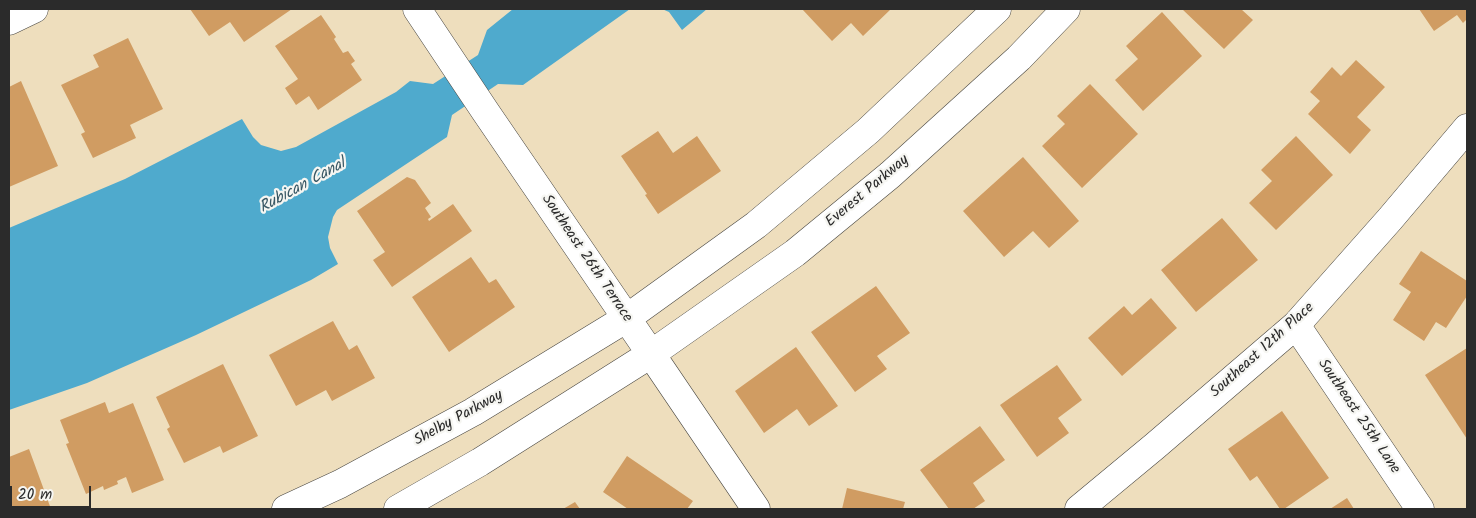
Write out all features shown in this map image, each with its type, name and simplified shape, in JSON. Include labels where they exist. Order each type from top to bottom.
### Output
[{"type":"street","points":[[9,21],[34,9]]},
{"type":"street","name":"Southeast 26th Terrace","points":[[417,9],[756,509]]},
{"type":"street","points":[[627,318],[756,225],[868,131],[997,9]]},
{"type":"street","name":"Everest Parkway","points":[[651,354],[795,253],[890,175],[1019,58],[1066,9]]},
{"type":"street","name":"Southeast 12th Place","points":[[1079,509],[1163,440],[1296,325],[1390,220],[1467,128]]},
{"type":"street","name":"Shelby Parkway","points":[[286,509],[340,484],[473,412],[627,318]]},
{"type":"street","name":"Southeast 25th Lane","points":[[1296,325],[1420,509]]},
{"type":"street","points":[[398,509],[480,462],[651,354]]},
{"type":"water","name":"Rubican Canal","points":[[513,9],[630,9],[523,85],[498,84],[452,115],[447,137],[337,210],[333,217],[328,237],[330,248],[338,264],[311,280],[196,335],[87,383],[9,410],[9,228],[125,179],[242,119],[253,137],[261,145],[281,151],[296,147],[396,92],[410,81],[433,84],[478,55],[487,30]]},
{"type":"water","points":[[662,9],[707,9],[682,30],[669,12]]},
{"type":"building","points":[[190,9],[292,9],[244,42],[230,22],[209,36]]},
{"type":"building","points":[[802,9],[891,9],[863,36],[851,23],[832,41]]},
{"type":"building","points":[[1182,9],[1241,9],[1253,20],[1224,49]]},
{"type":"building","points":[[1419,9],[1467,9],[1467,19],[1463,23],[1457,15],[1434,31]]},
{"type":"building","points":[[1162,12],[1202,56],[1143,111],[1115,80],[1138,59],[1126,46]]},
{"type":"building","points":[[321,15],[336,37],[334,39],[343,53],[348,51],[355,61],[351,64],[362,80],[318,110],[309,96],[296,105],[285,88],[298,79],[275,46]]},
{"type":"building","points":[[128,38],[163,109],[130,125],[136,138],[93,158],[81,134],[85,132],[61,85],[99,67],[93,55]]},
{"type":"building","points":[[1356,60],[1385,87],[1357,117],[1371,130],[1350,154],[1308,114],[1320,101],[1310,92],[1332,67],[1341,76]]},
{"type":"building","points":[[21,81],[58,166],[9,187],[9,87]]},
{"type":"building","points":[[1090,84],[1138,134],[1082,188],[1042,146],[1065,124],[1057,116]]},
{"type":"building","points":[[658,131],[673,153],[697,136],[721,171],[658,214],[621,156]]},
{"type":"building","points":[[1296,136],[1333,175],[1276,230],[1249,203],[1272,181],[1261,170]]},
{"type":"building","points":[[1023,157],[1079,221],[1049,248],[1033,231],[1004,257],[963,211]]},
{"type":"building","points":[[407,177],[415,180],[431,203],[425,208],[431,217],[428,219],[429,221],[453,204],[472,231],[392,287],[373,260],[385,252],[357,211]]},
{"type":"building","points":[[1222,218],[1258,260],[1196,312],[1161,270]]},
{"type":"building","points":[[1421,251],[1467,281],[1467,296],[1446,328],[1436,322],[1424,341],[1393,320],[1411,292],[1399,284]]},
{"type":"building","points":[[471,257],[489,283],[496,279],[515,307],[449,352],[412,297]]},
{"type":"building","points":[[876,286],[910,333],[877,356],[887,369],[855,392],[811,332]]},
{"type":"building","points":[[1151,298],[1177,328],[1122,376],[1088,338],[1124,306],[1132,315]]},
{"type":"building","points":[[333,321],[349,350],[357,345],[375,378],[332,401],[326,390],[296,406],[269,355]]},
{"type":"building","points":[[796,347],[838,406],[809,426],[797,409],[764,433],[735,391]]},
{"type":"building","points":[[1467,348],[1467,439],[1425,375]]},
{"type":"building","points":[[223,364],[258,436],[223,453],[220,446],[184,463],[167,429],[170,427],[156,397]]},
{"type":"building","points":[[1057,365],[1082,400],[1058,418],[1069,433],[1037,457],[1000,405]]},
{"type":"building","points":[[105,402],[109,413],[133,403],[164,480],[132,493],[126,477],[117,481],[118,484],[104,490],[103,486],[86,494],[66,444],[69,443],[60,420]]},
{"type":"building","points":[[1282,411],[1329,478],[1284,509],[1280,509],[1257,476],[1250,481],[1228,449]]},
{"type":"building","points":[[980,426],[1005,460],[973,483],[985,501],[973,509],[949,509],[920,470]]},
{"type":"building","points":[[29,449],[51,509],[9,509],[9,457]]},
{"type":"building","points":[[627,456],[693,501],[687,509],[628,509],[603,492]]},
{"type":"building","points":[[847,488],[905,502],[903,509],[842,509]]},
{"type":"building","points":[[1347,498],[1354,509],[1330,509]]},
{"type":"building","points":[[575,502],[580,509],[563,509]]}]
